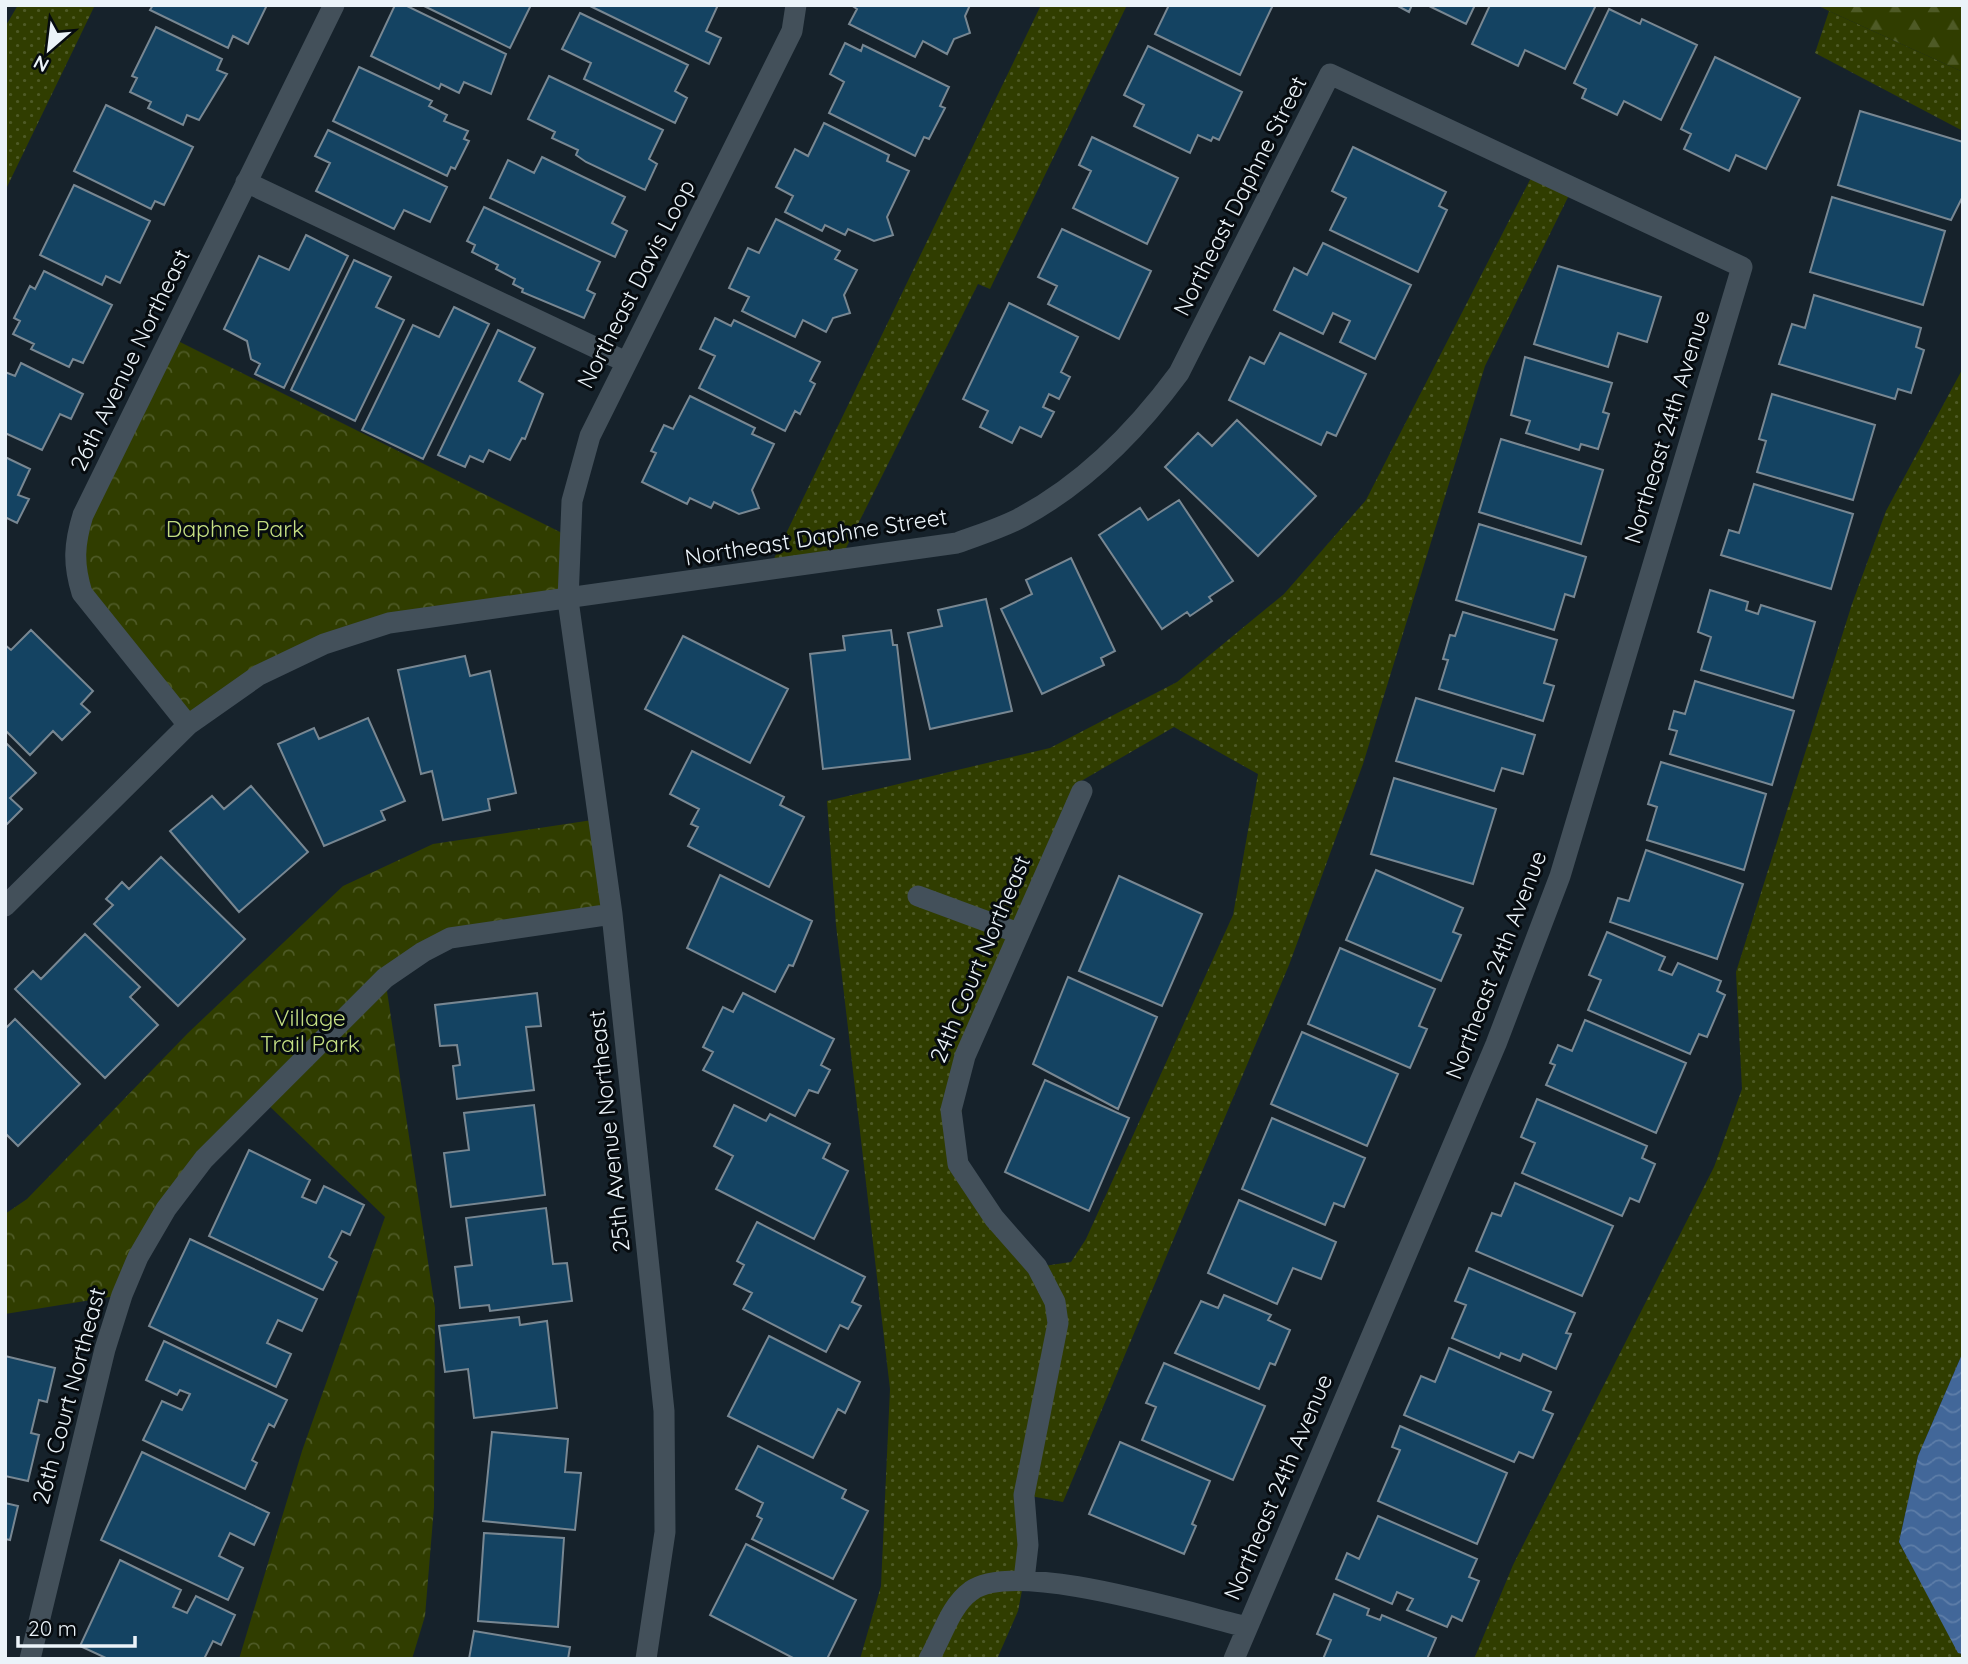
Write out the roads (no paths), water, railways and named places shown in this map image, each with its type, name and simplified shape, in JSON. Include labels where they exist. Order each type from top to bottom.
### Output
[{"type":"street","name":"26th Avenue Northeast","points":[[188,724],[82,593],[75,572],[74,544],[83,515],[334,5]]},
{"type":"street","name":"Northeast Davis Loop","points":[[568,600],[572,501],[590,436],[792,31],[796,5]]},
{"type":"street","name":"Northeast Daphne Street","points":[[5,906],[188,724],[259,675],[350,635],[389,623],[568,600],[957,543],[1022,517],[1092,469],[1147,417],[1180,373],[1330,74],[1742,267]]},
{"type":"street","points":[[246,182],[626,362]]},
{"type":"street","name":"Northeast 24th Avenue","points":[[1234,1659],[1496,1044],[1534,948],[1560,876],[1742,267]]},
{"type":"street","name":"25th Avenue Northeast","points":[[568,600],[612,914],[664,1411],[665,1532],[646,1659]]},
{"type":"street","name":"24th Court Northeast","points":[[1024,1580],[1028,1545],[1024,1495],[1058,1323],[1055,1302],[1037,1267],[994,1218],[958,1164],[951,1110],[965,1056],[1082,791]]},
{"type":"street","points":[[918,896],[1018,933]]},
{"type":"street","name":"26th Court Northeast","points":[[30,1659],[105,1349],[122,1295],[138,1257],[159,1221],[204,1159],[385,978],[423,952],[450,939],[612,914]]},
{"type":"street","points":[[929,1659],[952,1614],[972,1590],[1004,1580],[1055,1582],[1247,1627]]},
{"type":"water","points":[[1963,1352],[1963,1654],[1958,1653],[1899,1542],[1918,1456]]},
{"type":"park label","name":"Daphne Park","points":[[235,529]]},
{"type":"park label","name":"Village Trail Park","points":[[310,1031]]}]
